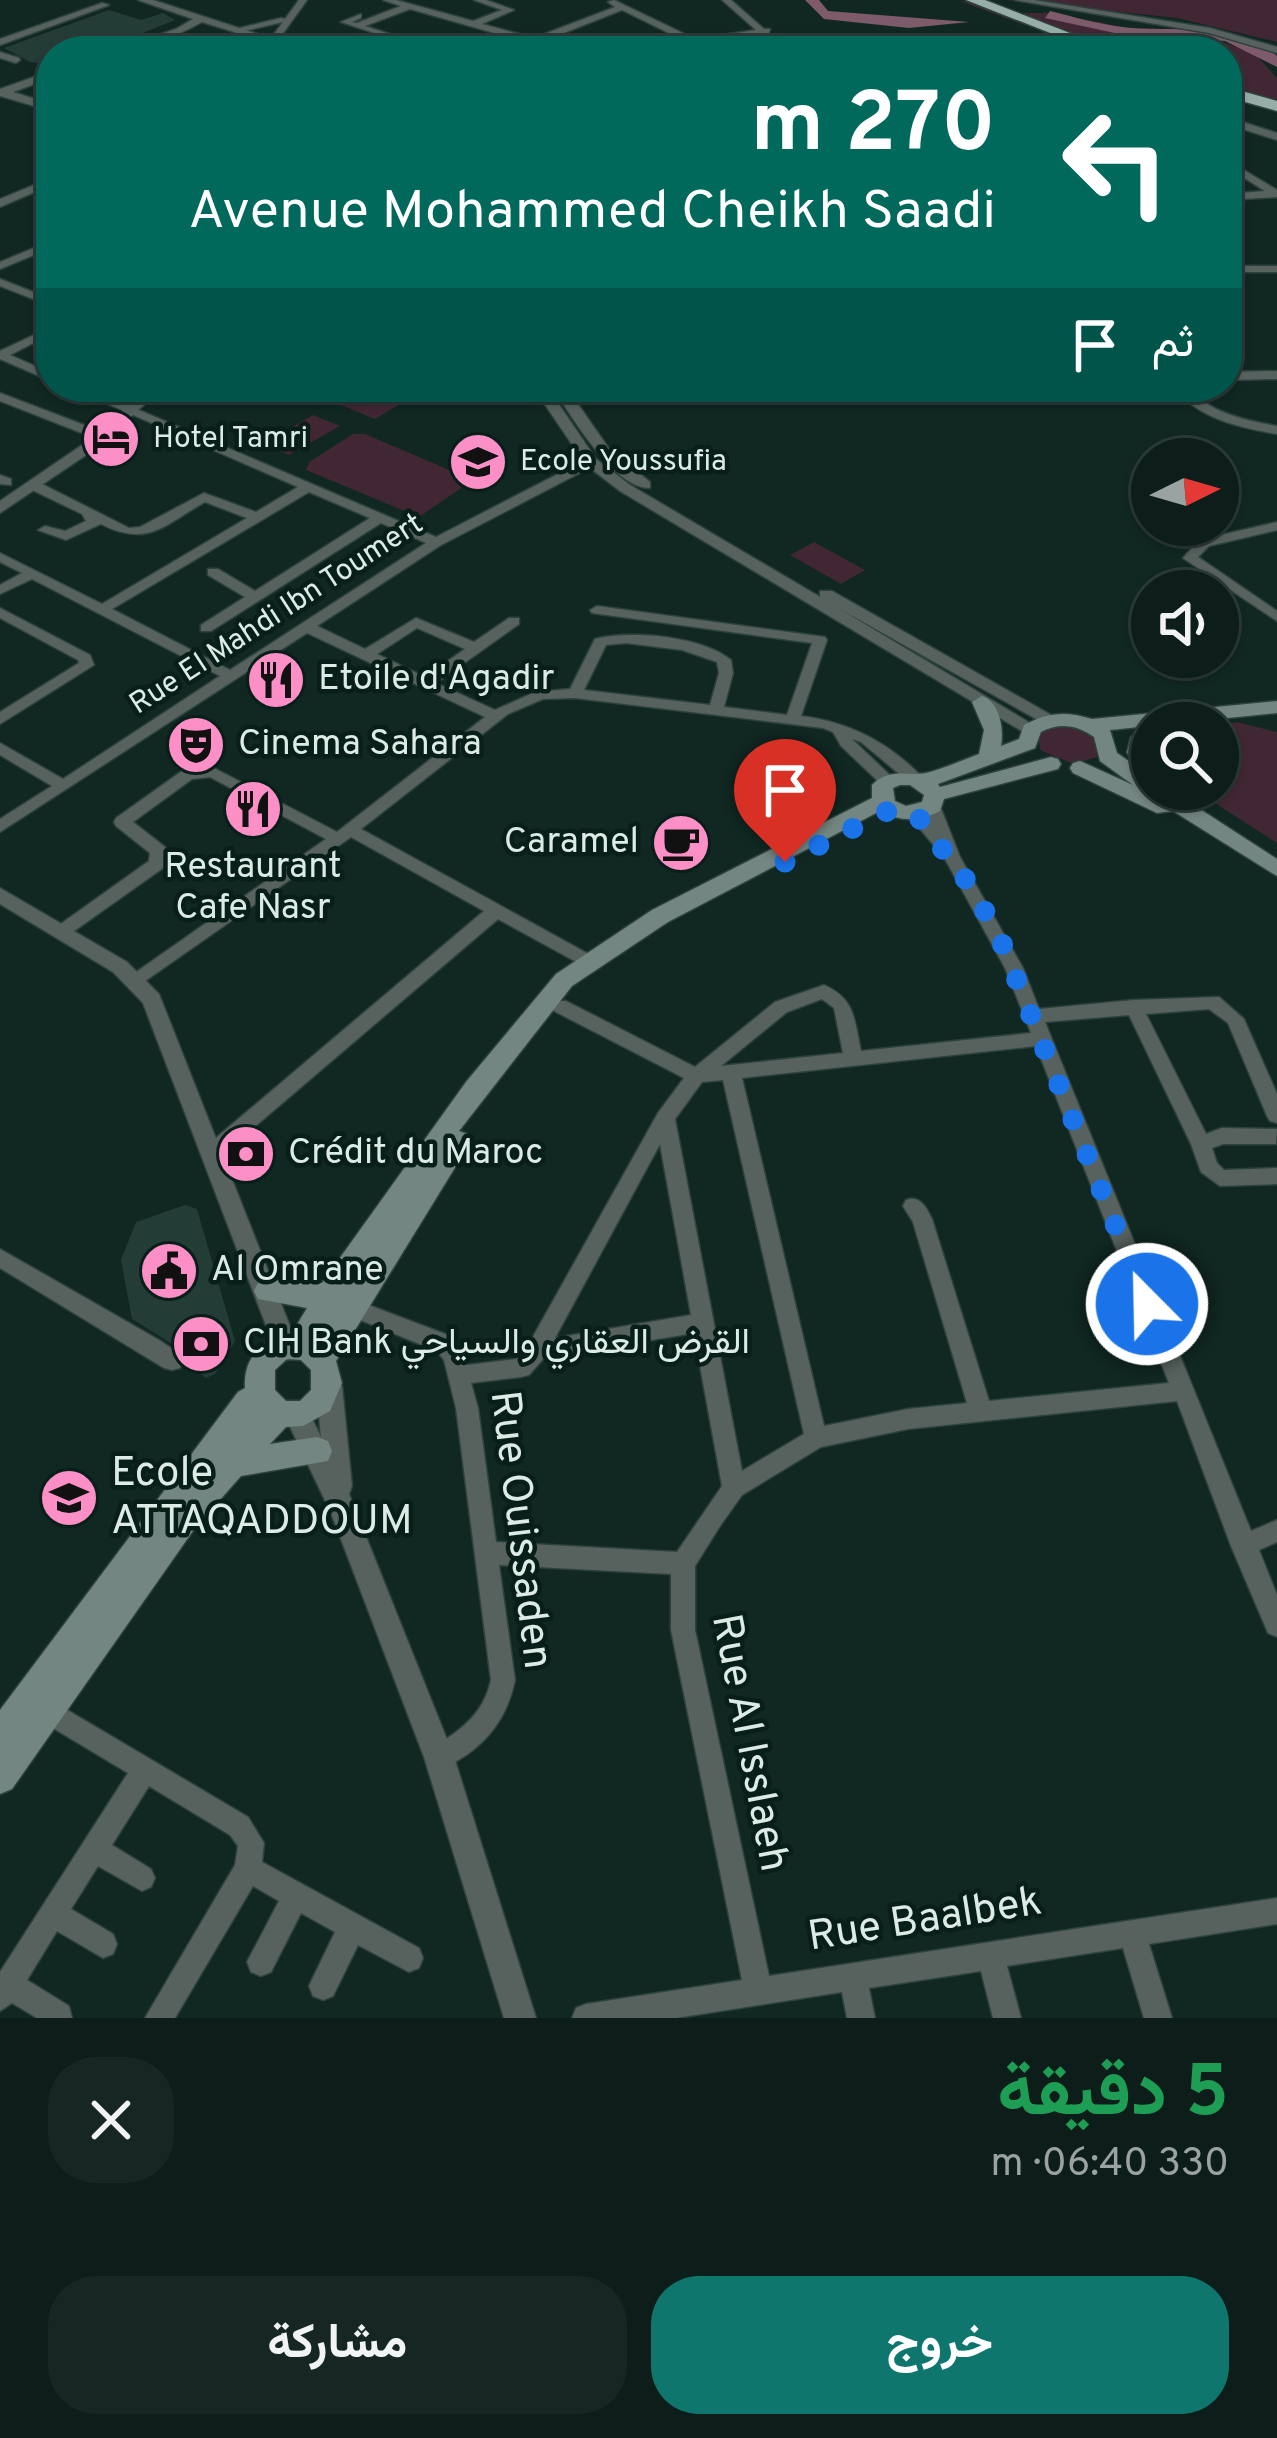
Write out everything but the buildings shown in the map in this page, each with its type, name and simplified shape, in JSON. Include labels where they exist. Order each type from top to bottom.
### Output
[{"type":"highway","points":[[949,0],[1045,36]]},
{"type":"highway","points":[[973,0],[1069,36]]},
{"type":"highway","points":[[1242,93],[1277,103]]},
{"type":"main road","points":[[982,702],[994,730],[989,758]]},
{"type":"main road","points":[[1239,711],[1277,707]]},
{"type":"main road","points":[[1239,716],[1277,725]]},
{"type":"main road","points":[[1093,725],[1108,753],[1131,770]]},
{"type":"main road","points":[[0,1738],[248,1401],[278,1407],[311,1406],[310,1359],[340,1300],[512,1039],[588,961],[660,916],[1037,731],[1131,727]]},
{"type":"main road","points":[[1037,731],[1051,764]]},
{"type":"main road","points":[[1080,768],[1131,742]]},
{"type":"main road","points":[[340,1300],[560,1006],[640,941],[911,796],[1051,764],[1080,768],[1202,825],[1277,869]]},
{"type":"main road","points":[[1183,810],[1202,825]]},
{"type":"main road","points":[[268,1292],[340,1300]]},
{"type":"main road","points":[[278,1407],[261,1368],[310,1359]]},
{"type":"main road","points":[[0,1777],[145,1570],[278,1407]]},
{"type":"main road","points":[[230,1464],[317,1451]]},
{"type":"street","points":[[143,0],[166,3],[256,36]]},
{"type":"street","points":[[277,36],[303,0]]},
{"type":"street","points":[[387,0],[516,36]]},
{"type":"street","points":[[474,24],[509,10],[478,0]]},
{"type":"street","points":[[608,0],[682,36]]},
{"type":"street","points":[[726,0],[771,36]]},
{"type":"street","points":[[1019,0],[1228,36]]},
{"type":"street","points":[[0,42],[105,5]]},
{"type":"street","points":[[398,36],[357,21],[410,6]]},
{"type":"street","points":[[547,36],[624,6]]},
{"type":"street","points":[[165,36],[201,18]]},
{"type":"street","points":[[236,30],[281,20]]},
{"type":"street","points":[[738,36],[767,32]]},
{"type":"street","points":[[1242,40],[1277,50]]},
{"type":"street","points":[[0,56],[16,60]]},
{"type":"street","points":[[1,93],[36,80]]},
{"type":"street","points":[[1,93],[36,104]]},
{"type":"street","points":[[1242,125],[1277,137]]},
{"type":"street","points":[[1242,172],[1277,194]]},
{"type":"street","points":[[0,203],[36,188]]},
{"type":"street","points":[[1242,196],[1277,194]]},
{"type":"street","points":[[0,266],[36,250]]},
{"type":"street","points":[[1242,269],[1277,269]]},
{"type":"street","points":[[0,282],[36,297]]},
{"type":"street","points":[[0,334],[31,339]]},
{"type":"street","points":[[0,355],[36,337]]},
{"type":"street","points":[[0,355],[36,370]]},
{"type":"street","points":[[1242,376],[1277,375]]},
{"type":"street","points":[[0,397],[101,436]]},
{"type":"street","points":[[113,402],[436,542]]},
{"type":"street","points":[[0,508],[140,402]]},
{"type":"street","points":[[550,402],[591,462],[848,625],[1037,731]]},
{"type":"street","points":[[568,402],[585,429],[639,482],[985,687],[1037,731]]},
{"type":"street","points":[[1196,402],[1225,418],[1277,430]]},
{"type":"street","name":"Rue El Mahdi Ibn Toumert","points":[[0,827],[436,542],[591,462]]},
{"type":"street","points":[[31,486],[127,532],[143,531],[203,497],[257,517]]},
{"type":"street","points":[[31,486],[96,522],[66,536],[45,530]]},
{"type":"street","points":[[100,610],[308,487]]},
{"type":"street","points":[[206,628],[380,518]]},
{"type":"street","points":[[1277,526],[1204,543],[1190,558],[1277,617]]},
{"type":"street","points":[[0,557],[233,677]]},
{"type":"street","points":[[213,572],[255,597]]},
{"type":"street","points":[[0,590],[32,573]]},
{"type":"street","points":[[597,610],[820,640],[848,625]]},
{"type":"street","points":[[0,612],[85,658],[86,665],[0,719]]},
{"type":"street","points":[[426,683],[514,621]]},
{"type":"street","points":[[366,655],[416,622],[475,648]]},
{"type":"street","points":[[307,627],[496,717]]},
{"type":"street","points":[[793,719],[820,640]]},
{"type":"street","points":[[575,693],[600,642],[650,642],[710,651],[724,660],[716,710]]},
{"type":"street","points":[[138,980],[343,834],[496,717],[540,695],[575,693],[793,719],[866,739],[911,796],[934,842],[952,857],[998,933],[1277,1625]]},
{"type":"street","points":[[839,728],[846,743],[911,796]]},
{"type":"street","points":[[0,748],[63,786]]},
{"type":"street","points":[[61,932],[157,865],[159,851],[122,822],[196,771],[212,772],[343,834],[588,961]]},
{"type":"street","points":[[0,896],[138,980],[159,1014],[268,1292],[310,1359],[343,1510]]},
{"type":"street","points":[[212,1153],[496,911]]},
{"type":"street","points":[[340,1300],[430,1335],[457,1366],[520,1368],[538,1350],[560,1300],[665,1118],[696,1076],[753,1025],[816,990],[831,994],[842,1005],[853,1059]]},
{"type":"street","points":[[1030,1016],[1204,1000],[1229,1012],[1277,1119],[1277,1147]]},
{"type":"street","points":[[560,1006],[696,1076],[1040,1039]]},
{"type":"street","points":[[1134,1007],[1208,1167],[1220,1178],[1277,1176]]},
{"type":"street","points":[[731,1073],[816,1438]]},
{"type":"street","points":[[665,1118],[734,1488]]},
{"type":"street","points":[[1201,1144],[1222,1136],[1276,1136]]},
{"type":"street","points":[[913,1206],[922,1219],[981,1412]]},
{"type":"street","points":[[0,1257],[67,1300],[121,1324],[172,1361]]},
{"type":"street","points":[[538,1350],[700,1323]]},
{"type":"street","name":"Rue Ouissaden","points":[[439,1756],[474,1736],[498,1708],[503,1680],[490,1553],[457,1366]]},
{"type":"street","points":[[490,1553],[683,1564],[734,1488],[816,1438],[908,1419],[1183,1391]]},
{"type":"street","points":[[278,1407],[317,1451],[343,1510],[439,1756],[520,2018]]},
{"type":"street","points":[[1243,1546],[1277,1531]]},
{"type":"street","name":"Rue Al Isslaeh","points":[[683,1564],[683,1630],[703,1747],[758,1990]]},
{"type":"street","points":[[47,1710],[248,1834],[252,1856],[248,1869],[159,2018]]},
{"type":"street","points":[[58,2016],[4,1990],[143,1772]]},
{"type":"street","points":[[94,1849],[142,1878]]},
{"type":"street","points":[[248,1869],[409,1958]]},
{"type":"street","points":[[261,1962],[296,1896]]},
{"type":"street","name":"Rue Baalbek","points":[[586,2018],[714,2008],[758,1990],[1277,1911]]},
{"type":"street","points":[[52,1913],[103,1944]]},
{"type":"street","points":[[323,1986],[352,1927]]},
{"type":"street","points":[[1132,1932],[1158,2018]]},
{"type":"street","points":[[991,1954],[1007,2018]]},
{"type":"street","points":[[852,1975],[861,2018]]},
{"type":"shaded area","points":[[957,0],[1015,13],[1099,22],[1137,36],[1055,36]]},
{"type":"shaded area","points":[[1006,0],[1277,0],[1277,42],[1177,18]]},
{"type":"shaded area","points":[[1242,49],[1254,53],[1277,78],[1277,102],[1242,92]]},
{"type":"shaded area","points":[[334,402],[403,402],[375,419]]},
{"type":"shaded area","points":[[313,415],[340,426],[289,455],[263,444]]},
{"type":"shaded area","points":[[353,434],[365,434],[473,480],[419,517],[306,470],[309,462]]},
{"type":"shaded area","points":[[814,542],[865,570],[841,584],[790,555]]},
{"type":"shaded area","points":[[1239,722],[1277,732],[1277,843],[1226,810],[1239,810]]},
{"type":"shaded area","points":[[1068,724],[1094,734],[1097,757],[1073,764],[1040,750],[1038,733]]},
{"type":"waterway","points":[[812,0],[824,15],[909,24],[962,22]]},
{"type":"waterway","points":[[1050,15],[1124,31],[1215,36]]},
{"type":"waterway","points":[[1242,41],[1277,63]]},
{"type":"place","name":"Hotel Tamri","points":[[111,439]]},
{"type":"place","name":"Ecole Youssufia","points":[[478,462]]},
{"type":"place","name":"Etoile d'Agadir","points":[[276,680]]},
{"type":"place","name":"Cinema Sahara","points":[[196,745]]},
{"type":"place","name":"Restaurant Cafe Nasr","points":[[253,809]]},
{"type":"place","name":"Caramel","points":[[681,843]]},
{"type":"place","name":"Crédit du Maroc","points":[[246,1154]]},
{"type":"place","name":"Al Omrane","points":[[169,1271]]},
{"type":"place","name":"CIH Bank القرض العقاري والسياحي","points":[[201,1344]]},
{"type":"place","name":"Ecole ATTAQADDOUM","points":[[69,1498]]},
{"type":"route","points":[[785,862],[892,809],[916,813],[976,892],[998,933],[1147,1304]]}]
